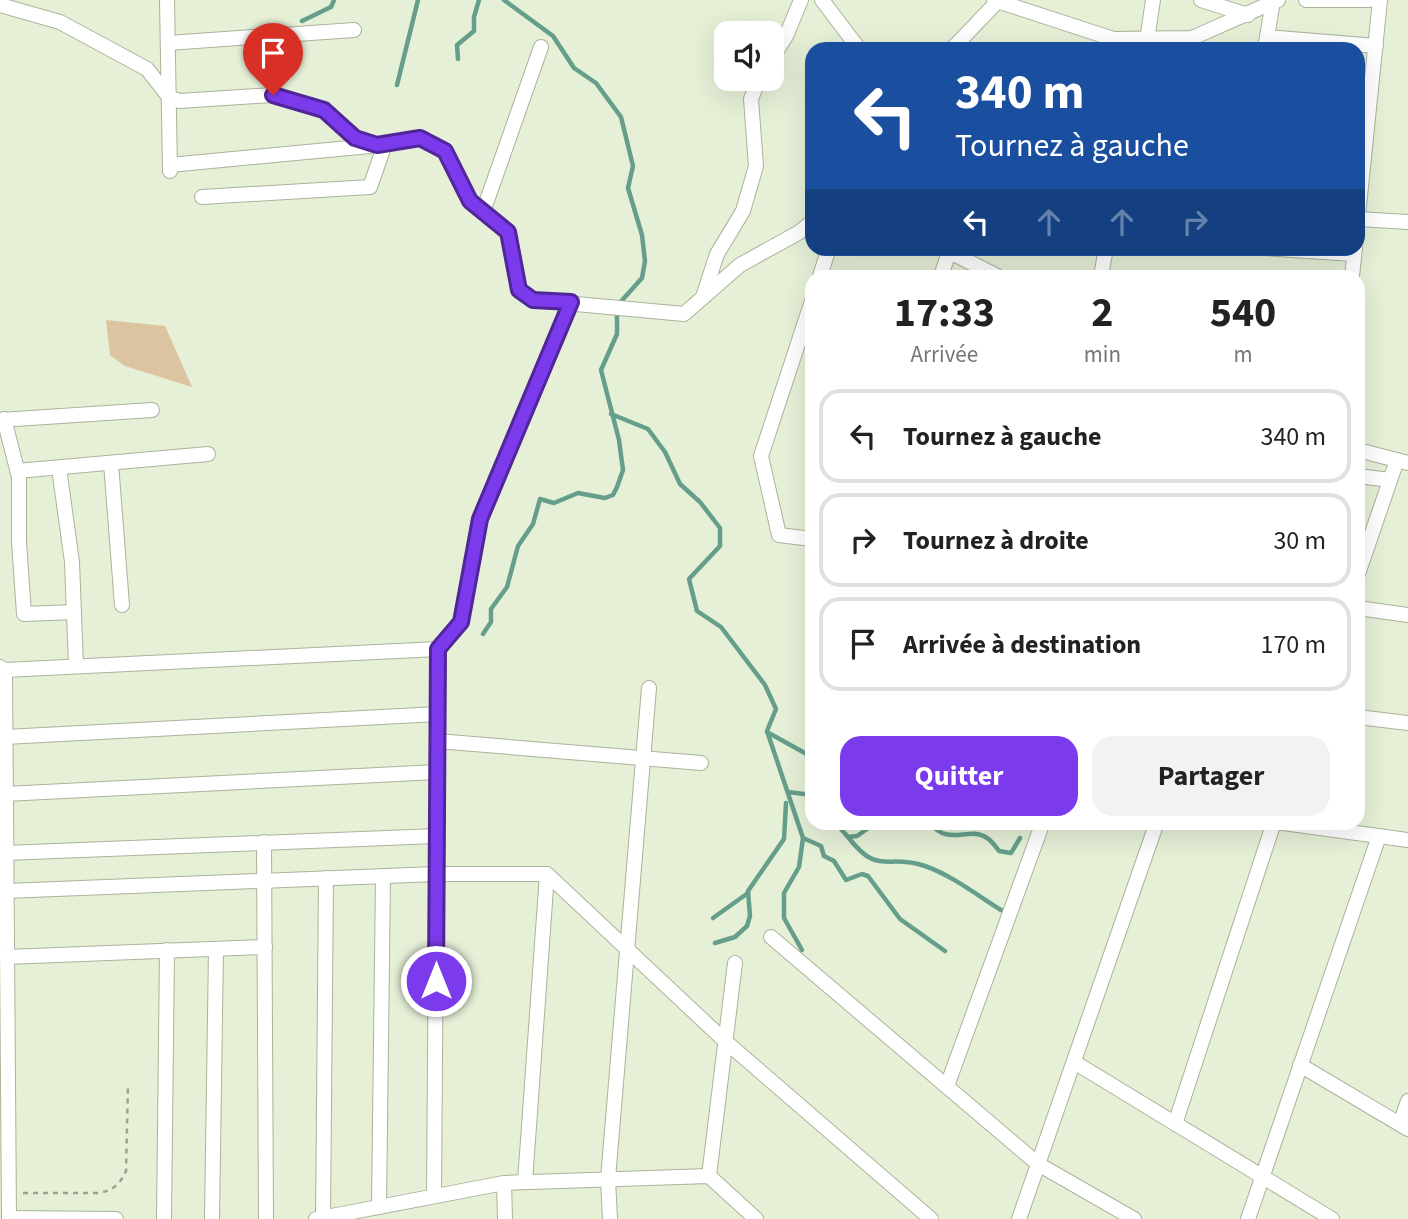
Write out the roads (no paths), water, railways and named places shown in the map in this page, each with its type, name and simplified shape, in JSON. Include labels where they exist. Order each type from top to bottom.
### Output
[{"type":"street","points":[[167,0],[170,168],[420,138],[445,151],[470,201],[508,232],[519,290],[533,300],[684,314],[740,264],[805,228]]},
{"type":"street","points":[[784,39],[801,0]]},
{"type":"street","points":[[822,0],[854,42]]},
{"type":"street","points":[[1146,42],[1153,0]]},
{"type":"street","points":[[1201,0],[1248,15]]},
{"type":"street","points":[[1306,0],[1368,0]]},
{"type":"street","points":[[1365,95],[1376,46],[1380,0]]},
{"type":"street","points":[[958,42],[996,1],[1130,42]]},
{"type":"street","points":[[1166,42],[1192,38],[1276,1]]},
{"type":"street","points":[[1266,42],[1276,1]]},
{"type":"street","points":[[0,5],[60,22],[147,69],[169,97],[179,101],[273,95],[324,110],[355,138],[381,144]]},
{"type":"street","points":[[168,43],[354,30]]},
{"type":"street","points":[[1365,46],[1376,46]]},
{"type":"street","points":[[483,212],[541,47]]},
{"type":"street","points":[[702,298],[717,254],[743,211],[756,166],[751,99],[754,91]]},
{"type":"street","points":[[202,197],[370,187],[381,144]]},
{"type":"street","points":[[1365,219],[1408,222]]},
{"type":"street","points":[[958,256],[985,270]]},
{"type":"street","points":[[434,1196],[438,649],[461,622],[480,519],[571,302]]},
{"type":"street","points":[[805,323],[761,456],[779,535],[805,538]]},
{"type":"street","points":[[74,612],[24,614],[17,471],[2,419],[152,410]]},
{"type":"street","points":[[1365,452],[1402,462],[1390,480],[1365,553]]},
{"type":"street","points":[[17,471],[208,454]]},
{"type":"street","points":[[111,463],[122,605]]},
{"type":"street","points":[[59,468],[72,562],[76,666]]},
{"type":"street","points":[[1365,477],[1390,480]]},
{"type":"street","points":[[1365,609],[1408,615]]},
{"type":"street","points":[[116,1219],[9,1218],[5,737],[2,668],[438,649]]},
{"type":"street","points":[[610,1219],[608,1179],[649,688]]},
{"type":"street","points":[[5,737],[438,715]]},
{"type":"street","points":[[1365,718],[1408,723]]},
{"type":"street","points":[[437,741],[701,763]]},
{"type":"street","points":[[5,794],[437,772]]},
{"type":"street","points":[[947,1086],[1040,830]]},
{"type":"street","points":[[1019,1219],[1154,830]]},
{"type":"street","points":[[1175,1124],[1272,830]]},
{"type":"street","points":[[1334,830],[1408,839]]},
{"type":"street","points":[[5,853],[437,836]]},
{"type":"street","points":[[1248,1219],[1379,836]]},
{"type":"street","points":[[264,842],[266,1219]]},
{"type":"street","points":[[6,891],[436,874],[547,874],[725,1041],[931,1219]]},
{"type":"street","points":[[525,1182],[547,874]]},
{"type":"street","points":[[379,1207],[383,876]]},
{"type":"street","points":[[326,878],[319,1218],[504,1182],[709,1176],[756,1219]]},
{"type":"street","points":[[771,937],[1038,1164],[1134,1219]]},
{"type":"street","points":[[6,957],[265,947]]},
{"type":"street","points":[[212,1219],[216,948]]},
{"type":"street","points":[[164,1219],[167,950]]},
{"type":"street","points":[[709,1176],[735,963]]},
{"type":"street","points":[[1074,1062],[1332,1219]]},
{"type":"street","points":[[1300,1065],[1404,1127],[1408,1101]]},
{"type":"street","points":[[504,1182],[505,1219]]},
{"type":"waterway","points":[[302,21],[331,7],[334,0]]},
{"type":"waterway","points":[[397,85],[418,0]]},
{"type":"waterway","points":[[458,59],[457,45],[474,31],[474,17],[479,0]]},
{"type":"waterway","points":[[483,634],[491,622],[491,609],[507,587],[518,546],[533,524],[540,499],[554,503],[578,493],[605,498],[613,495],[617,487],[623,470],[619,440],[601,370],[617,334],[617,306],[642,278],[645,261],[642,235],[628,188],[633,166],[621,117],[596,83],[574,68],[553,36],[504,0]]},
{"type":"waterway","points":[[611,414],[648,429],[665,452],[680,484],[700,502],[720,528],[720,546],[689,579],[697,611],[721,627],[765,685],[776,709],[767,731],[803,838],[821,846],[824,856],[834,861],[846,880],[862,874],[868,876],[900,919],[945,951]]},
{"type":"waterway","points":[[767,732],[805,753]]},
{"type":"waterway","points":[[788,792],[805,794]]},
{"type":"waterway","points":[[715,943],[735,937],[747,926],[750,916],[748,891],[784,839],[786,803]]},
{"type":"waterway","points":[[842,830],[848,837],[857,836],[866,830]]},
{"type":"waterway","points":[[936,830],[951,835],[980,835],[991,841],[999,851],[1011,853],[1020,838]]},
{"type":"waterway","points":[[848,837],[868,857],[884,862],[925,866],[954,880],[1001,910]]},
{"type":"waterway","points":[[802,950],[784,918],[784,893],[799,867],[803,838]]},
{"type":"waterway","points":[[713,918],[748,893]]}]
